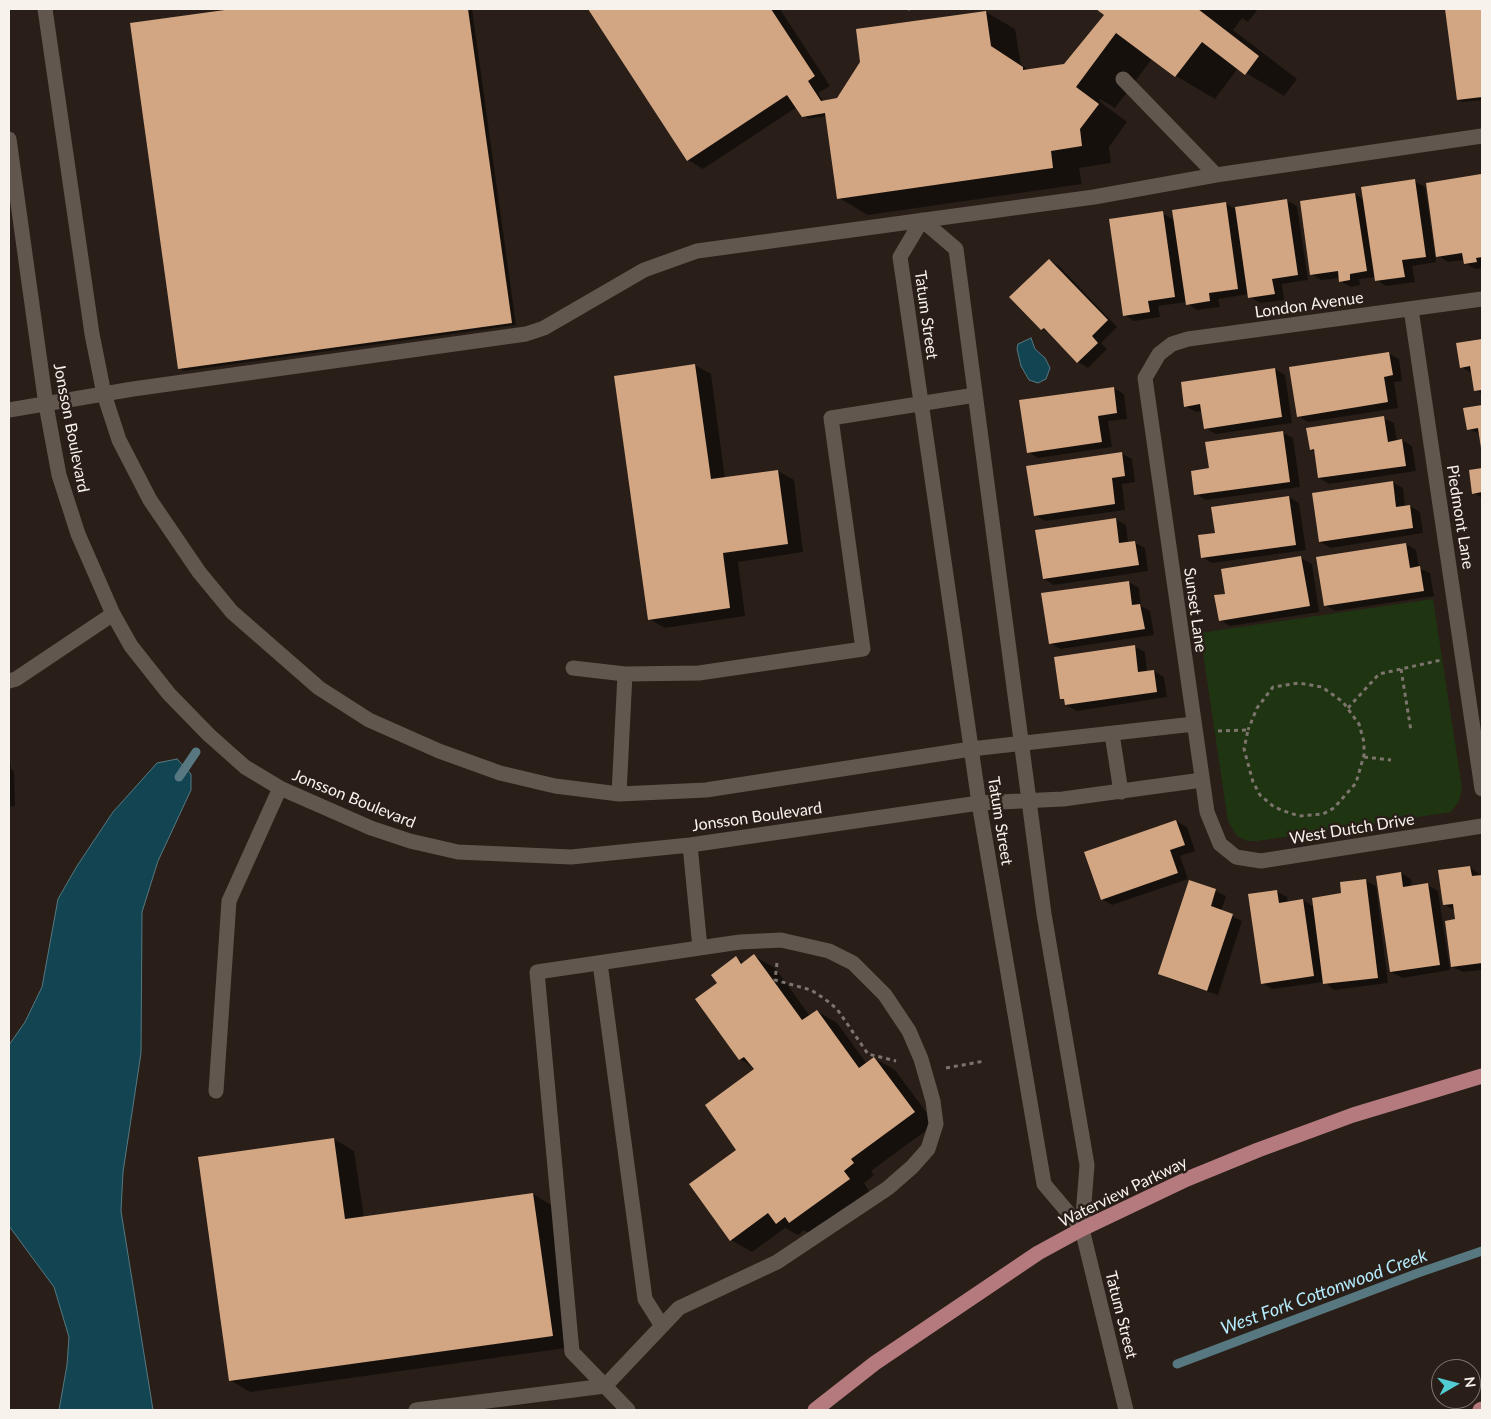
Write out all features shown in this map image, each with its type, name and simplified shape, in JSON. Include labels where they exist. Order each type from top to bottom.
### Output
[{"type":"main road","name":"Waterview Parkway","points":[[815,1410],[874,1363],[1038,1254],[1082,1229],[1187,1179],[1258,1150],[1353,1115],[1482,1076]]},
{"type":"street","points":[[45,9],[92,334],[104,394],[119,440],[150,500],[198,572],[232,612],[319,688],[369,720],[439,751],[500,773],[555,786],[619,794],[706,790],[971,749],[1112,734],[1194,728]]},
{"type":"street","points":[[1122,79],[1216,175]]},
{"type":"street","points":[[9,410],[104,394],[526,334],[544,328],[644,270],[697,251],[1094,197],[1216,175],[1482,136]]},
{"type":"street","name":"Jonsson Boulevard","points":[[9,139],[46,405],[59,475],[75,526],[113,614],[131,646],[169,694],[209,735],[245,766],[280,788],[371,828],[410,842],[458,852],[571,857],[690,845],[979,803],[1030,802],[1121,792],[1202,780]]},
{"type":"street","name":"Tatum Street","points":[[1082,1229],[1044,1184],[979,803],[900,257],[922,220],[956,250],[1055,987],[1087,1165],[1082,1229],[1126,1410]]},
{"type":"street","name":"London Avenue","points":[[1150,367],[1159,354],[1172,344],[1188,339],[1482,299]]},
{"type":"street","name":"Piedmont Lane","points":[[1411,309],[1482,789]]},
{"type":"street","name":"Sunset Lane","points":[[1150,367],[1145,378],[1146,392],[1202,780],[1211,826],[1216,837],[1229,853]]},
{"type":"street","points":[[573,668],[625,674],[699,673],[863,649],[830,418],[975,395]]},
{"type":"street","points":[[9,681],[16,679],[113,614]]},
{"type":"street","points":[[619,794],[625,674]]},
{"type":"street","points":[[1112,734],[1121,792]]},
{"type":"street","points":[[216,1091],[229,901],[280,788]]},
{"type":"street","name":"West Dutch Drive","points":[[1229,853],[1242,859],[1261,861],[1482,826]]},
{"type":"street","points":[[690,845],[700,948]]},
{"type":"street","points":[[416,1410],[522,1404],[605,1386],[679,1308],[777,1262],[888,1188],[912,1167],[928,1149],[936,1124],[933,1100],[921,1059],[909,1031],[885,995],[853,963],[829,951],[781,940],[740,942],[537,972],[572,1352],[605,1386],[628,1410]]},
{"type":"street","points":[[600,963],[644,1299],[662,1326]]},
{"type":"path","points":[[1348,708],[1379,674],[1463,657]]},
{"type":"path","points":[[1401,669],[1411,731]]},
{"type":"path","points":[[1299,683],[1322,687],[1334,694],[1348,708],[1359,724],[1364,742],[1364,757],[1356,782],[1334,808],[1323,814],[1299,816],[1274,807],[1260,795],[1253,782],[1244,749],[1248,730],[1264,696],[1273,687],[1299,683]]},
{"type":"path","points":[[1194,728],[1248,730]]},
{"type":"path","points":[[1364,757],[1391,760]]},
{"type":"path","points":[[781,940],[775,980],[811,990],[826,999],[837,1009],[868,1054],[894,1059],[898,1066]]},
{"type":"path","points":[[941,1069],[985,1061]]},
{"type":"green space","points":[[1433,599],[1462,788],[1459,801],[1451,812],[1257,841],[1247,841],[1237,836],[1228,821],[1200,633]]},
{"type":"water","points":[[1031,338],[1035,349],[1045,358],[1050,368],[1046,379],[1038,383],[1029,380],[1021,366],[1017,349],[1018,344]]},
{"type":"water","points":[[177,759],[191,774],[191,790],[158,861],[142,912],[141,1053],[123,1172],[121,1211],[153,1410],[59,1410],[67,1365],[69,1337],[54,1287],[9,1226],[9,1045],[25,1022],[42,987],[58,899],[77,866],[113,812],[157,763]]},
{"type":"building","points":[[232,9],[468,9],[512,323],[178,369],[130,23]]},
{"type":"building","points":[[588,9],[771,9],[815,76],[808,81],[821,101],[837,98],[860,62],[856,29],[986,11],[991,46],[1023,67],[1023,70],[1064,64],[1104,15],[1096,9],[1198,9],[1259,56],[1245,75],[1202,42],[1175,77],[1116,33],[1076,87],[1099,104],[1080,129],[1082,146],[1051,151],[1053,168],[837,199],[825,113],[802,117],[787,95],[687,161]]},
{"type":"building","points":[[1445,9],[1482,9],[1482,97],[1457,100]]},
{"type":"building","points":[[1481,174],[1482,257],[1476,258],[1477,262],[1464,264],[1462,253],[1436,257],[1426,183]]},
{"type":"building","points":[[1415,179],[1426,257],[1402,260],[1405,277],[1375,281],[1361,187]]},
{"type":"building","points":[[1355,193],[1367,271],[1350,274],[1350,280],[1339,282],[1338,271],[1310,275],[1300,201]]},
{"type":"building","points":[[1287,199],[1298,275],[1272,279],[1275,294],[1248,298],[1235,207]]},
{"type":"building","points":[[1226,202],[1238,289],[1209,293],[1210,301],[1186,305],[1172,210]]},
{"type":"building","points":[[1163,211],[1175,297],[1148,301],[1150,312],[1123,316],[1109,219]]},
{"type":"building","points":[[1049,259],[1108,320],[1092,336],[1098,343],[1077,363],[1044,328],[1041,330],[1009,297]]},
{"type":"building","points":[[1482,339],[1482,390],[1474,391],[1470,366],[1460,368],[1456,343]]},
{"type":"building","points":[[1389,352],[1393,375],[1384,377],[1388,402],[1297,417],[1289,367]]},
{"type":"building","points":[[695,364],[711,479],[778,470],[788,544],[723,553],[730,608],[648,620],[614,376]]},
{"type":"building","points":[[1275,368],[1282,417],[1204,429],[1200,404],[1184,407],[1181,382]]},
{"type":"building","points":[[1114,387],[1117,413],[1098,416],[1102,442],[1027,453],[1019,400]]},
{"type":"building","points":[[1482,405],[1481,448],[1478,428],[1467,430],[1463,408]]},
{"type":"building","points":[[1384,416],[1388,442],[1402,439],[1406,466],[1318,478],[1314,449],[1310,450],[1306,428]]},
{"type":"building","points":[[1283,431],[1290,482],[1194,495],[1191,471],[1209,468],[1205,442]]},
{"type":"building","points":[[1122,452],[1125,476],[1112,478],[1115,504],[1034,516],[1026,466]]},
{"type":"building","points":[[1482,468],[1482,492],[1472,494],[1469,470]]},
{"type":"building","points":[[1393,481],[1396,507],[1410,505],[1413,528],[1319,542],[1312,493]]},
{"type":"building","points":[[1289,496],[1296,545],[1201,558],[1198,535],[1215,533],[1211,507]]},
{"type":"building","points":[[1116,518],[1119,543],[1135,541],[1139,565],[1043,579],[1035,530]]},
{"type":"building","points":[[1406,543],[1410,568],[1420,566],[1424,591],[1324,606],[1316,557]]},
{"type":"building","points":[[1301,556],[1310,606],[1219,621],[1214,595],[1225,594],[1221,569]]},
{"type":"building","points":[[1129,581],[1132,605],[1140,604],[1145,629],[1049,644],[1041,593]]},
{"type":"building","points":[[1135,645],[1138,672],[1154,670],[1157,692],[1065,705],[1064,699],[1060,699],[1054,657]]},
{"type":"building","points":[[1176,820],[1185,845],[1170,850],[1178,873],[1101,900],[1084,852]]},
{"type":"building","points":[[1470,866],[1472,876],[1482,875],[1482,963],[1451,967],[1445,921],[1455,919],[1453,904],[1443,905],[1438,870]]},
{"type":"building","points":[[1401,872],[1403,887],[1428,883],[1440,965],[1390,972],[1376,876]]},
{"type":"building","points":[[1366,879],[1378,978],[1323,984],[1312,898],[1341,893],[1340,882]]},
{"type":"building","points":[[1189,880],[1216,889],[1211,906],[1233,914],[1207,991],[1158,974]]},
{"type":"building","points":[[1277,890],[1279,903],[1303,899],[1314,976],[1261,984],[1248,894]]},
{"type":"building","points":[[754,954],[802,1020],[817,1010],[859,1068],[874,1057],[915,1112],[851,1159],[854,1163],[844,1171],[850,1179],[789,1223],[785,1217],[776,1224],[768,1213],[730,1241],[689,1184],[736,1150],[705,1105],[754,1069],[744,1057],[739,1060],[695,999],[717,983],[711,975],[736,956],[741,964]]},
{"type":"building","points":[[334,1138],[345,1219],[533,1193],[553,1336],[229,1381],[198,1157]]},
{"type":"waterway","points":[[179,777],[196,752]]},
{"type":"waterway","name":"West Fork Cottonwood Creek","points":[[1177,1364],[1418,1273],[1482,1251]]}]
